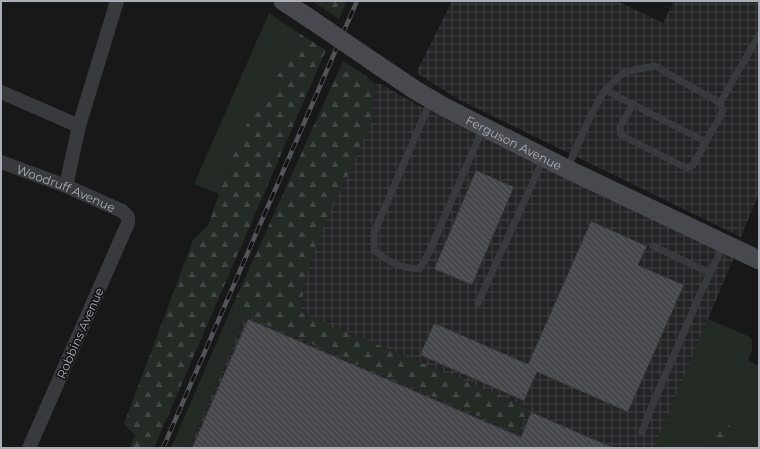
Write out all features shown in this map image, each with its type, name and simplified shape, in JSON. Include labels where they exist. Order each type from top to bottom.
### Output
[{"type":"street","points":[[66,186],[79,126],[117,1]]},
{"type":"street","name":"Ferguson Avenue","points":[[283,1],[431,100],[544,158],[759,260]]},
{"type":"street","points":[[1,92],[79,126]]},
{"type":"street","name":"Woodruff Avenue","points":[[1,162],[66,186],[122,211],[128,217]]},
{"type":"street","name":"Robbins Avenue","points":[[29,448],[128,223],[128,217]]},
{"type":"lane","points":[[720,103],[759,35]]},
{"type":"lane","points":[[567,169],[590,117],[605,90],[624,72],[655,66],[720,103],[723,111],[693,165],[686,168],[621,134],[620,127],[633,104]]},
{"type":"lane","points":[[605,90],[706,142]]},
{"type":"lane","points":[[431,100],[374,233],[374,250],[385,259],[406,269],[419,270],[428,255],[483,127]]},
{"type":"lane","points":[[478,303],[544,158]]},
{"type":"lane","points":[[642,432],[667,370],[724,244]]},
{"type":"lane","points":[[653,246],[710,273]]},
{"type":"shaded area","points":[[452,1],[617,1],[663,23],[674,1],[759,1],[759,193],[741,237],[460,100],[416,73]]},
{"type":"shaded area","points":[[375,84],[381,84],[414,103],[478,135],[734,257],[654,448],[189,448],[246,315],[518,432],[529,408],[300,312],[307,272],[326,221],[373,120]]},
{"type":"green space","points":[[312,1],[347,1],[339,19]]},
{"type":"green space","points":[[269,13],[300,34],[286,69],[278,74],[268,96],[250,118],[237,144],[219,194],[194,184]]},
{"type":"green space","points":[[300,34],[326,50],[154,448],[130,448],[135,435],[124,424],[193,240],[208,225],[237,144],[250,118],[268,96],[278,74],[286,68]]},
{"type":"green space","points":[[343,61],[366,76],[375,84],[373,120],[326,221],[307,272],[300,312],[529,408],[518,433],[231,309]]},
{"type":"green space","points":[[231,309],[246,315],[189,448],[171,448]]},
{"type":"green space","points":[[708,319],[748,336],[752,340],[752,349],[748,361],[759,366],[759,448],[654,448]]},
{"type":"green space","points":[[722,422],[726,423],[731,428],[727,448],[711,448]]},
{"type":"building","points":[[476,170],[514,187],[472,285],[434,269]]},
{"type":"building","points":[[591,221],[647,246],[638,265],[684,285],[628,412],[537,372],[524,401],[420,355],[434,323],[528,364]]},
{"type":"building","points":[[248,319],[521,437],[531,412],[614,448],[192,448]]},
{"type":"railway","points":[[163,448],[357,1]]}]
